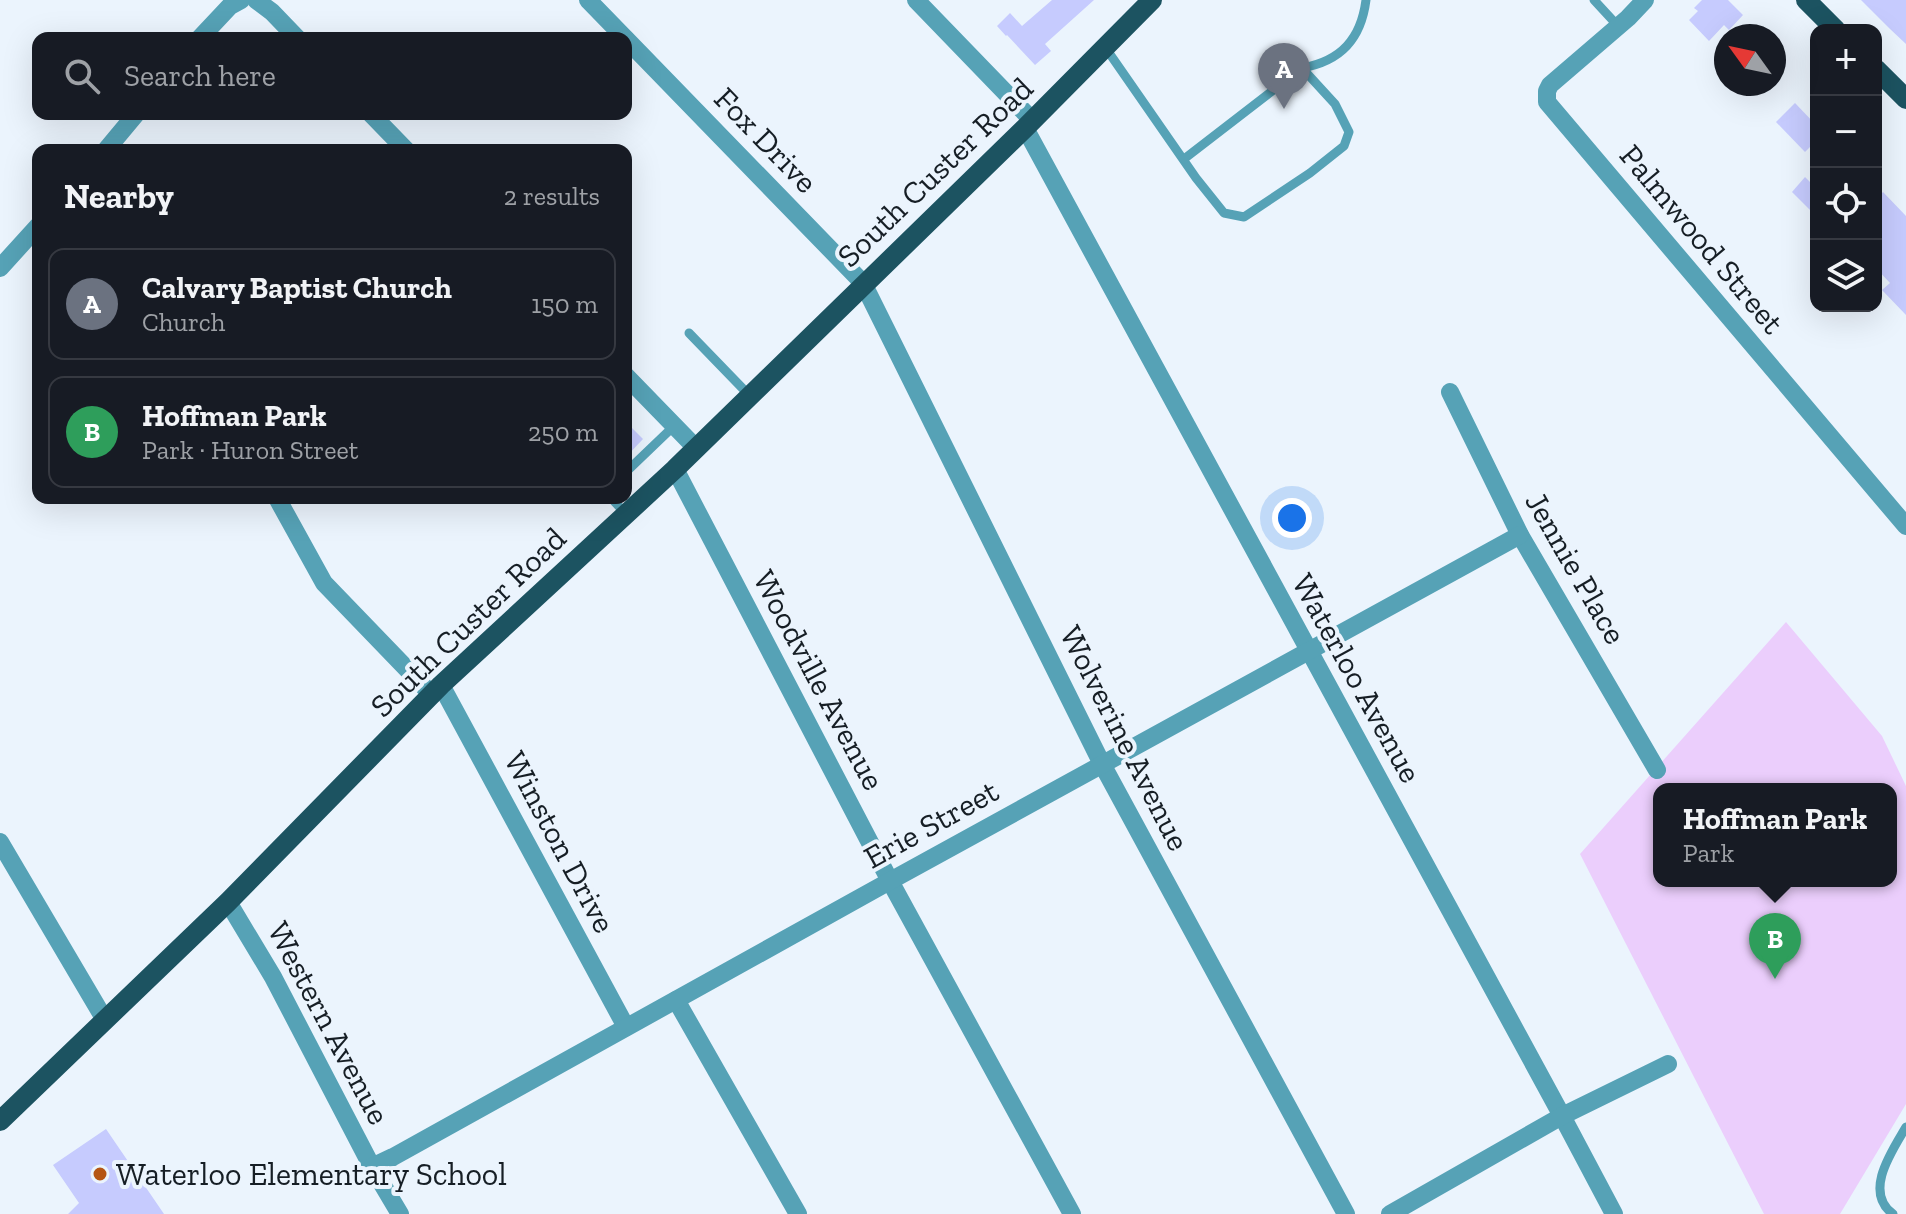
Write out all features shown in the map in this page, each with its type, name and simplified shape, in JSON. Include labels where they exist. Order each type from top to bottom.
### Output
[{"type":"main road","name":"South Custer Road","points":[[0,1121],[228,902],[437,690],[675,469],[1152,0]]},
{"type":"main road","points":[[1806,0],[1830,24]]},
{"type":"main road","points":[[1882,75],[1906,99]]},
{"type":"street","points":[[206,32],[230,6],[241,0]]},
{"type":"street","points":[[256,0],[291,32]]},
{"type":"street","name":"Fox Drive","points":[[588,0],[618,32]]},
{"type":"street","name":"Waterloo Avenue","points":[[916,0],[1028,124],[1309,653],[1614,1214]]},
{"type":"street","name":"Palmwood Street","points":[[1645,0],[1550,85],[1547,102],[1906,526]]},
{"type":"street","name":"Fox Drive","points":[[632,46],[863,283]]},
{"type":"street","points":[[111,144],[131,120]]},
{"type":"street","points":[[377,120],[400,144]]},
{"type":"street","points":[[0,268],[32,233]]},
{"type":"street","name":"Wolverine Avenue","points":[[863,283],[1102,764],[1346,1214]]},
{"type":"street","points":[[632,382],[695,447]]},
{"type":"street","name":"Jennie Place","points":[[1450,392],[1520,535],[1657,770]]},
{"type":"street","name":"Woodville Avenue","points":[[675,469],[890,881],[1072,1214]]},
{"type":"street","name":"Winston Drive","points":[[280,504],[324,583],[437,690],[626,1027]]},
{"type":"street","name":"Erie Street","points":[[372,1167],[1520,535]]},
{"type":"street","points":[[0,842],[105,1020]]},
{"type":"street","name":"Western Avenue","points":[[228,902],[273,977],[372,1167],[400,1214]]},
{"type":"street","points":[[676,1000],[798,1214]]},
{"type":"street","points":[[1390,1214],[1562,1116],[1668,1064]]},
{"type":"lane","points":[[1184,159],[1302,68],[1320,65],[1348,46],[1361,25],[1366,0]]},
{"type":"lane","points":[[1594,0],[1618,26]]},
{"type":"lane","points":[[1105,47],[1224,213],[1244,217],[1344,146],[1349,132],[1335,104],[1302,68]]},
{"type":"lane","points":[[689,333],[749,395]]},
{"type":"lane","points":[[632,466],[674,426]]},
{"type":"lane","points":[[617,504],[626,514]]},
{"type":"lane","points":[[1893,1214],[1886,1209],[1879,1182],[1906,1127]]},
{"type":"shaded area","points":[[1786,622],[1882,736],[1906,786],[1906,1104],[1840,1214],[1764,1214],[1580,854]]},
{"type":"building","points":[[1052,0],[1094,0],[1045,44],[1051,51],[1035,65],[997,26],[1010,13],[1022,26]]},
{"type":"building","points":[[1702,0],[1728,0],[1743,15],[1735,24],[1714,24],[1714,36],[1709,41],[1689,20],[1698,11],[1694,8]]},
{"type":"building","points":[[1861,0],[1906,0],[1906,44],[1889,28]]},
{"type":"building","points":[[1795,103],[1810,119],[1810,147],[1805,152],[1776,122]]},
{"type":"building","points":[[1805,177],[1810,182],[1810,210],[1792,192]]},
{"type":"building","points":[[1882,193],[1906,216],[1906,315],[1882,290],[1890,283],[1882,274]]},
{"type":"building","points":[[632,428],[643,439],[632,451]]},
{"type":"building","points":[[106,1129],[164,1214],[68,1214],[79,1203],[53,1165]]},
{"type":"place","name":"Calvary Baptist Church","points":[[1284,109]]},
{"type":"place","name":"Hoffman Park","points":[[1775,979]]},
{"type":"place","name":"Waterloo Elementary School","points":[[100,1174]]}]
